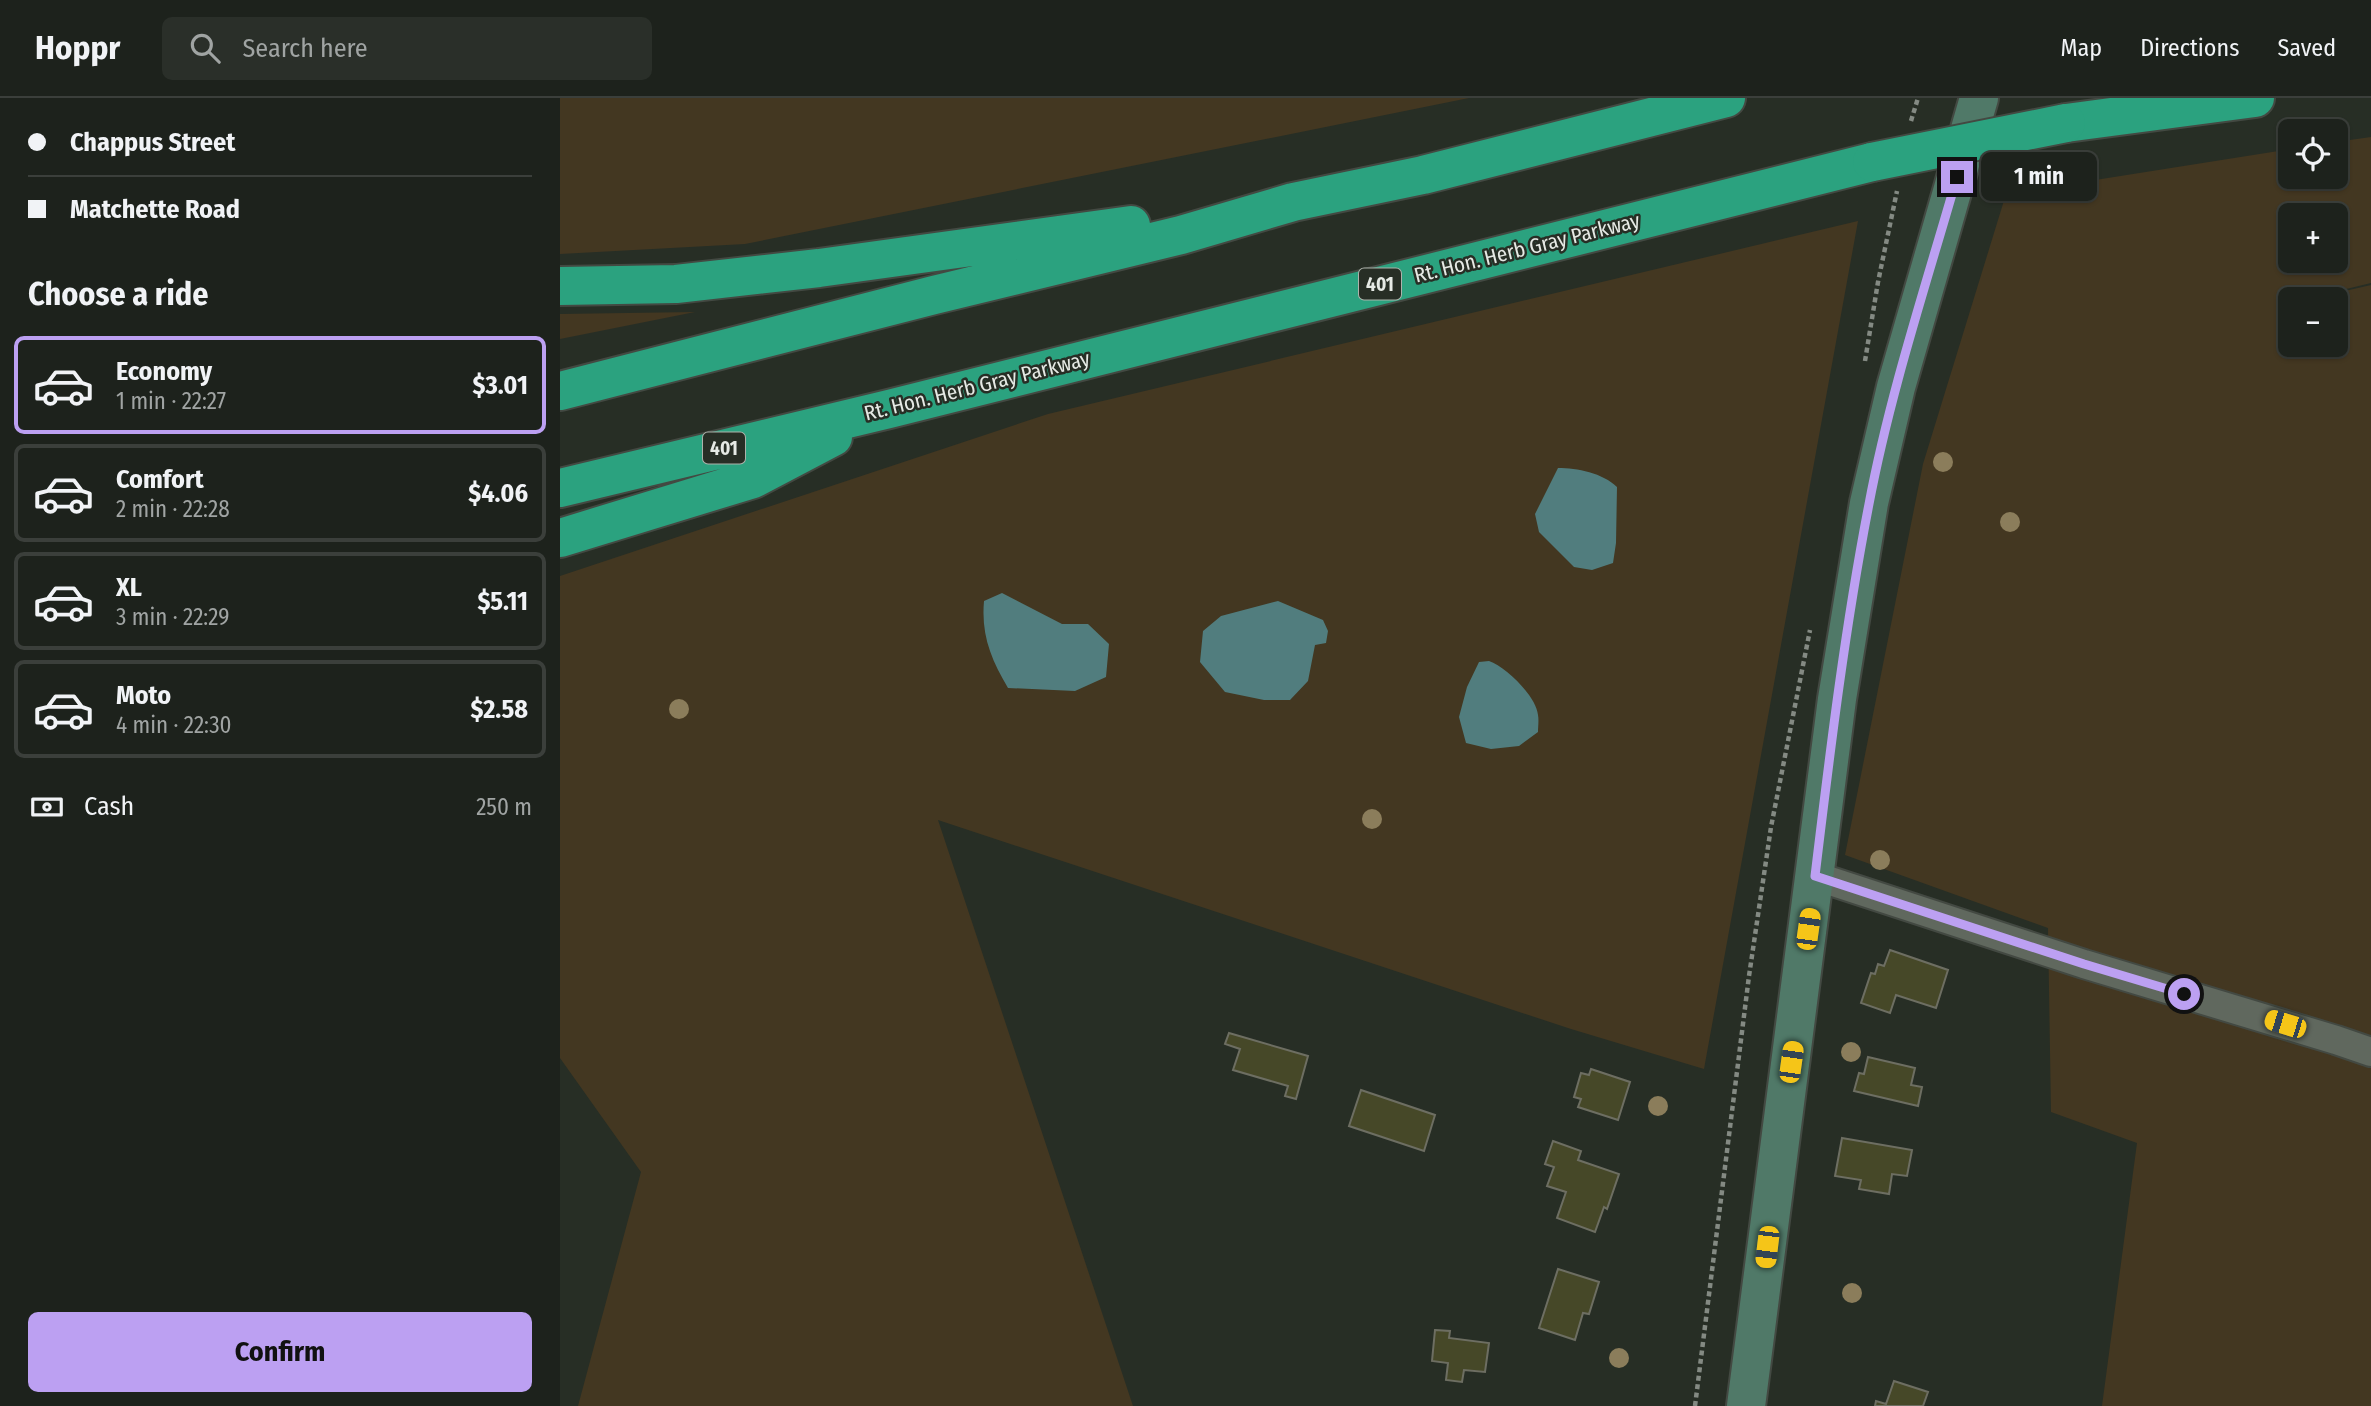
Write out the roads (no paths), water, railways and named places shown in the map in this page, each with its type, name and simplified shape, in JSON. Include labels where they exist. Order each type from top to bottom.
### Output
[{"type":"highway","points":[[560,286],[676,284],[819,268],[1293,202],[1423,175],[1726,98]]},
{"type":"highway","name":"Rt. Hon. Herb Gray Parkway","points":[[560,488],[889,409],[1872,162],[2066,123],[2255,98]]},
{"type":"highway","points":[[560,391],[1181,235],[1293,202]]},
{"type":"highway","points":[[560,538],[753,479],[889,409]]},
{"type":"street","points":[[1746,1406],[1837,699],[1869,503],[1896,387],[1979,98]]},
{"type":"street","points":[[1815,876],[2084,964],[2371,1052]]},
{"type":"water","points":[[1558,468],[1589,472],[1605,478],[1617,487],[1613,563],[1592,570],[1574,567],[1539,532],[1535,514]]},
{"type":"water","points":[[1002,593],[1062,624],[1088,624],[1109,644],[1106,677],[1075,691],[1008,688],[992,657],[983,613],[984,601]]},
{"type":"water","points":[[1278,601],[1323,620],[1328,631],[1326,643],[1315,645],[1308,681],[1290,700],[1264,700],[1225,692],[1200,662],[1203,631],[1221,616]]},
{"type":"water","points":[[1489,661],[1504,669],[1519,683],[1536,707],[1538,732],[1519,746],[1491,749],[1466,743],[1459,717],[1467,687],[1479,662]]}]
